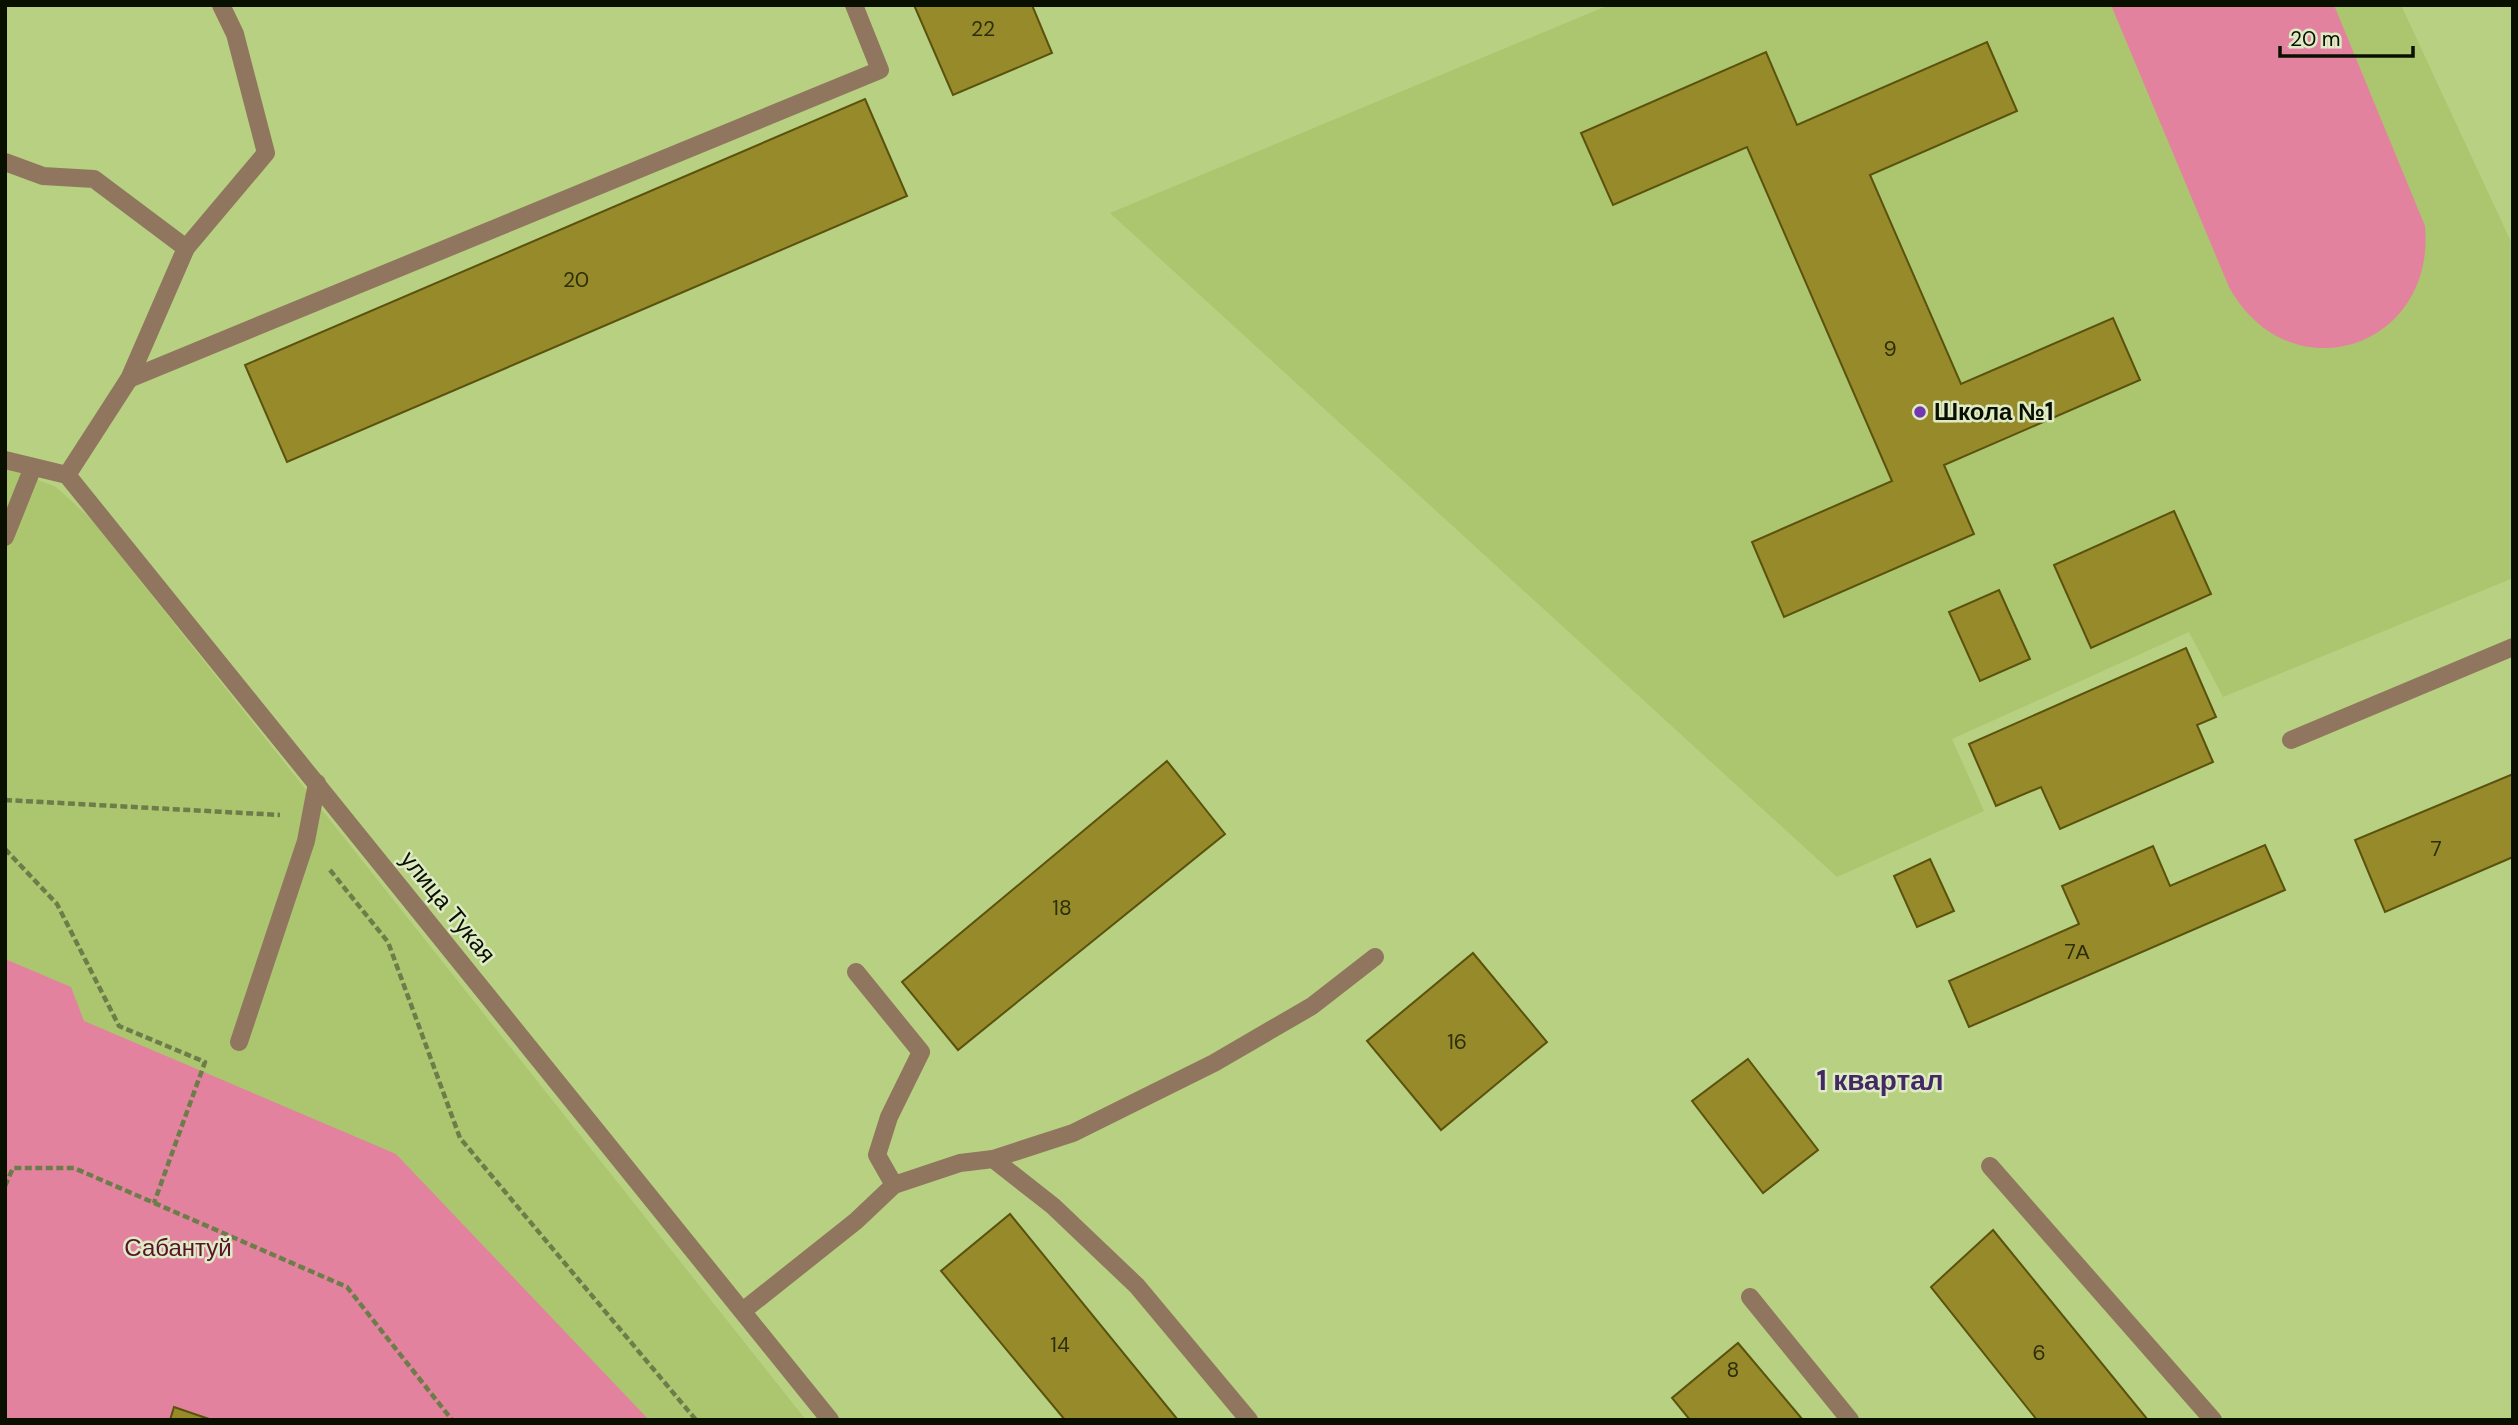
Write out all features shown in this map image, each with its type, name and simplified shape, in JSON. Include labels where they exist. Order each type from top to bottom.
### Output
[{"type":"street","points":[[5,460],[67,475],[129,379],[187,248],[266,153],[235,34],[221,5]]},
{"type":"street","points":[[129,379],[880,70],[854,5]]},
{"type":"street","points":[[5,162],[43,176],[94,179],[187,248]]},
{"type":"street","points":[[5,537],[33,467]]},
{"type":"street","name":"улица Тукая","points":[[67,475],[744,1310],[830,1420]]},
{"type":"street","points":[[2291,740],[2513,647]]},
{"type":"street","points":[[239,1042],[306,841],[317,783]]},
{"type":"street","points":[[744,1310],[856,1221],[894,1185],[960,1163],[993,1159],[1073,1133],[1214,1063],[1311,1006],[1375,957]]},
{"type":"street","points":[[856,972],[921,1052],[889,1117],[877,1155],[894,1185]]},
{"type":"street","points":[[993,1159],[1053,1206],[1137,1286],[1249,1420]]},
{"type":"street","points":[[1990,1166],[2213,1420]]},
{"type":"street","points":[[1750,1297],[1850,1420]]},
{"type":"path","points":[[5,800],[286,816],[388,942],[460,1138],[696,1420]]},
{"type":"path","points":[[5,849],[57,904],[119,1026],[205,1062],[154,1203]]},
{"type":"path","points":[[5,1186],[13,1168],[74,1168],[347,1287],[452,1420]]},
{"type":"shaded area","name":"Школа №1","points":[[1609,5],[2401,5],[2513,246],[2513,578],[2223,697],[2189,632],[1952,739],[1984,811],[1837,877],[1110,213]]},
{"type":"shaded area","points":[[5,467],[56,487],[92,520],[806,1420],[5,1420]]},
{"type":"green space","points":[[2111,5],[2334,5],[2425,226],[2422,268],[2407,303],[2384,328],[2354,344],[2320,348],[2286,341],[2255,321],[2229,287]]},
{"type":"green space","name":"Сабантуй","points":[[5,959],[71,987],[84,1021],[396,1154],[649,1420],[5,1420]]},
{"type":"building","points":[[914,5],[1032,5],[1052,53],[953,95]]},
{"type":"building","points":[[1987,42],[2017,111],[1870,175],[1961,384],[2113,318],[2140,380],[1944,465],[1974,534],[1784,617],[1752,542],[1892,481],[1747,147],[1613,205],[1581,133],[1766,52],[1797,125]]},
{"type":"building","points":[[865,99],[907,196],[287,462],[245,365]]},
{"type":"building","points":[[2174,511],[2211,594],[2091,648],[2054,565]]},
{"type":"building","points":[[1999,590],[2030,659],[1980,681],[1949,612]]},
{"type":"building","points":[[2186,648],[2216,717],[2197,725],[2213,762],[2060,829],[2041,787],[1996,806],[1969,744]]},
{"type":"building","points":[[1167,761],[1225,834],[958,1050],[902,982]]},
{"type":"building","points":[[2513,774],[2513,857],[2385,912],[2355,840]]},
{"type":"building","points":[[2265,845],[2285,890],[1969,1027],[1949,981],[2079,924],[2062,886],[2153,846],[2170,886]]},
{"type":"building","points":[[1930,859],[1954,911],[1917,927],[1894,876]]},
{"type":"building","points":[[1473,953],[1547,1042],[1441,1130],[1367,1041]]},
{"type":"building","points":[[1748,1059],[1818,1150],[1763,1193],[1692,1101]]},
{"type":"building","points":[[1010,1214],[1178,1420],[1065,1420],[941,1271]]},
{"type":"building","points":[[1993,1230],[2148,1420],[2037,1420],[1931,1287]]},
{"type":"building","points":[[1738,1343],[1803,1420],[1690,1420],[1672,1398]]},
{"type":"building","points":[[174,1407],[212,1420],[170,1420]]},
{"type":"place","name":"Школа №1","points":[[1920,412]]},
{"type":"district","name":"1 квартал","points":[[1880,1080]]}]
